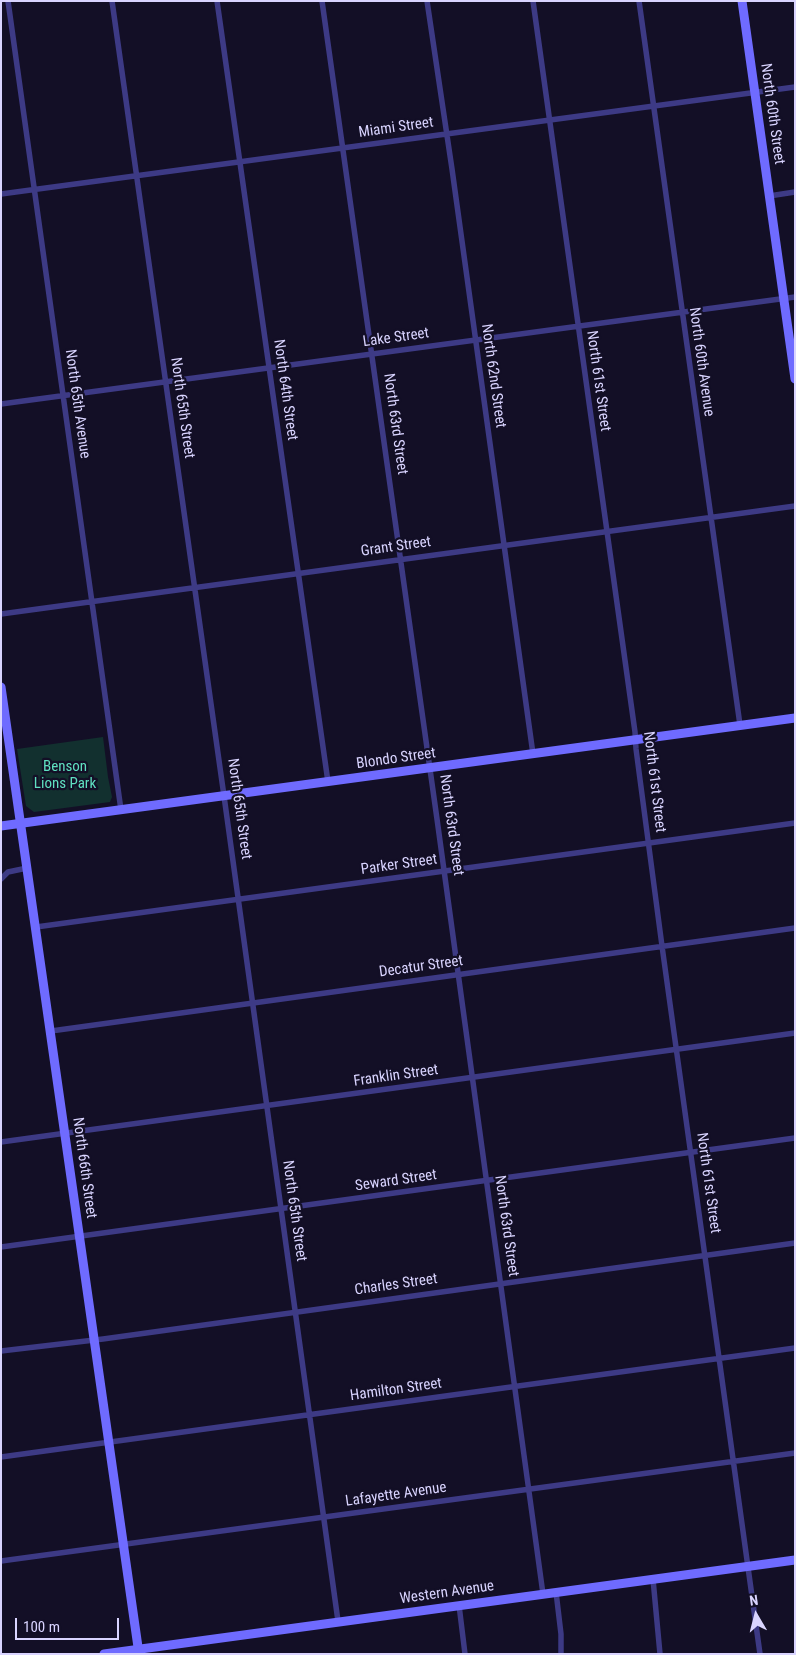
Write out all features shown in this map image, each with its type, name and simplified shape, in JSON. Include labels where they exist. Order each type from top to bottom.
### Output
[{"type":"street","name":"North 65th Avenue","points":[[8,1],[121,810]]},
{"type":"street","name":"North 65th Street","points":[[112,1],[338,1621]]},
{"type":"street","name":"North 64th Street","points":[[217,1],[328,782]]},
{"type":"street","name":"North 63rd Street","points":[[322,1],[459,974],[543,1594]]},
{"type":"street","name":"North 62nd Street","points":[[427,1],[533,754]]},
{"type":"street","name":"North 61st Street","points":[[533,1],[760,1654]]},
{"type":"street","name":"North 60th Avenue","points":[[639,1],[740,725]]},
{"type":"street","name":"North 60th Street","points":[[742,1],[795,379]]},
{"type":"street","name":"Miami Street","points":[[1,194],[795,87]]},
{"type":"street","points":[[769,196],[795,192]]},
{"type":"street","name":"Lake Street","points":[[1,404],[795,297]]},
{"type":"street","name":"Grant Street","points":[[1,614],[795,506]]},
{"type":"street","name":"North 66th Street","points":[[1,687],[138,1652]]},
{"type":"street","name":"Blondo Street","points":[[1,826],[795,718]]},
{"type":"street","name":"Parker Street","points":[[36,927],[795,823]]},
{"type":"street","points":[[1,879],[8,872],[27,868]]},
{"type":"street","name":"Decatur Street","points":[[51,1031],[795,928]]},
{"type":"street","name":"Franklin Street","points":[[1,1142],[795,1033]]},
{"type":"street","name":"Seward Street","points":[[1,1247],[795,1138]]},
{"type":"street","name":"Charles Street","points":[[1,1351],[94,1340],[795,1243]]},
{"type":"street","name":"Hamilton Street","points":[[1,1457],[795,1348]]},
{"type":"street","name":"Lafayette Avenue","points":[[1,1562],[795,1453]]},
{"type":"street","name":"Western Avenue","points":[[104,1654],[138,1652],[338,1621],[795,1560]]},
{"type":"street","points":[[653,1579],[660,1654]]},
{"type":"street","points":[[556,1592],[561,1634],[561,1654]]},
{"type":"street","points":[[459,1605],[465,1654]]},
{"type":"green space","name":"Benson Lions Park","points":[[103,737],[112,797],[110,802],[34,812],[26,806],[17,749]]}]
